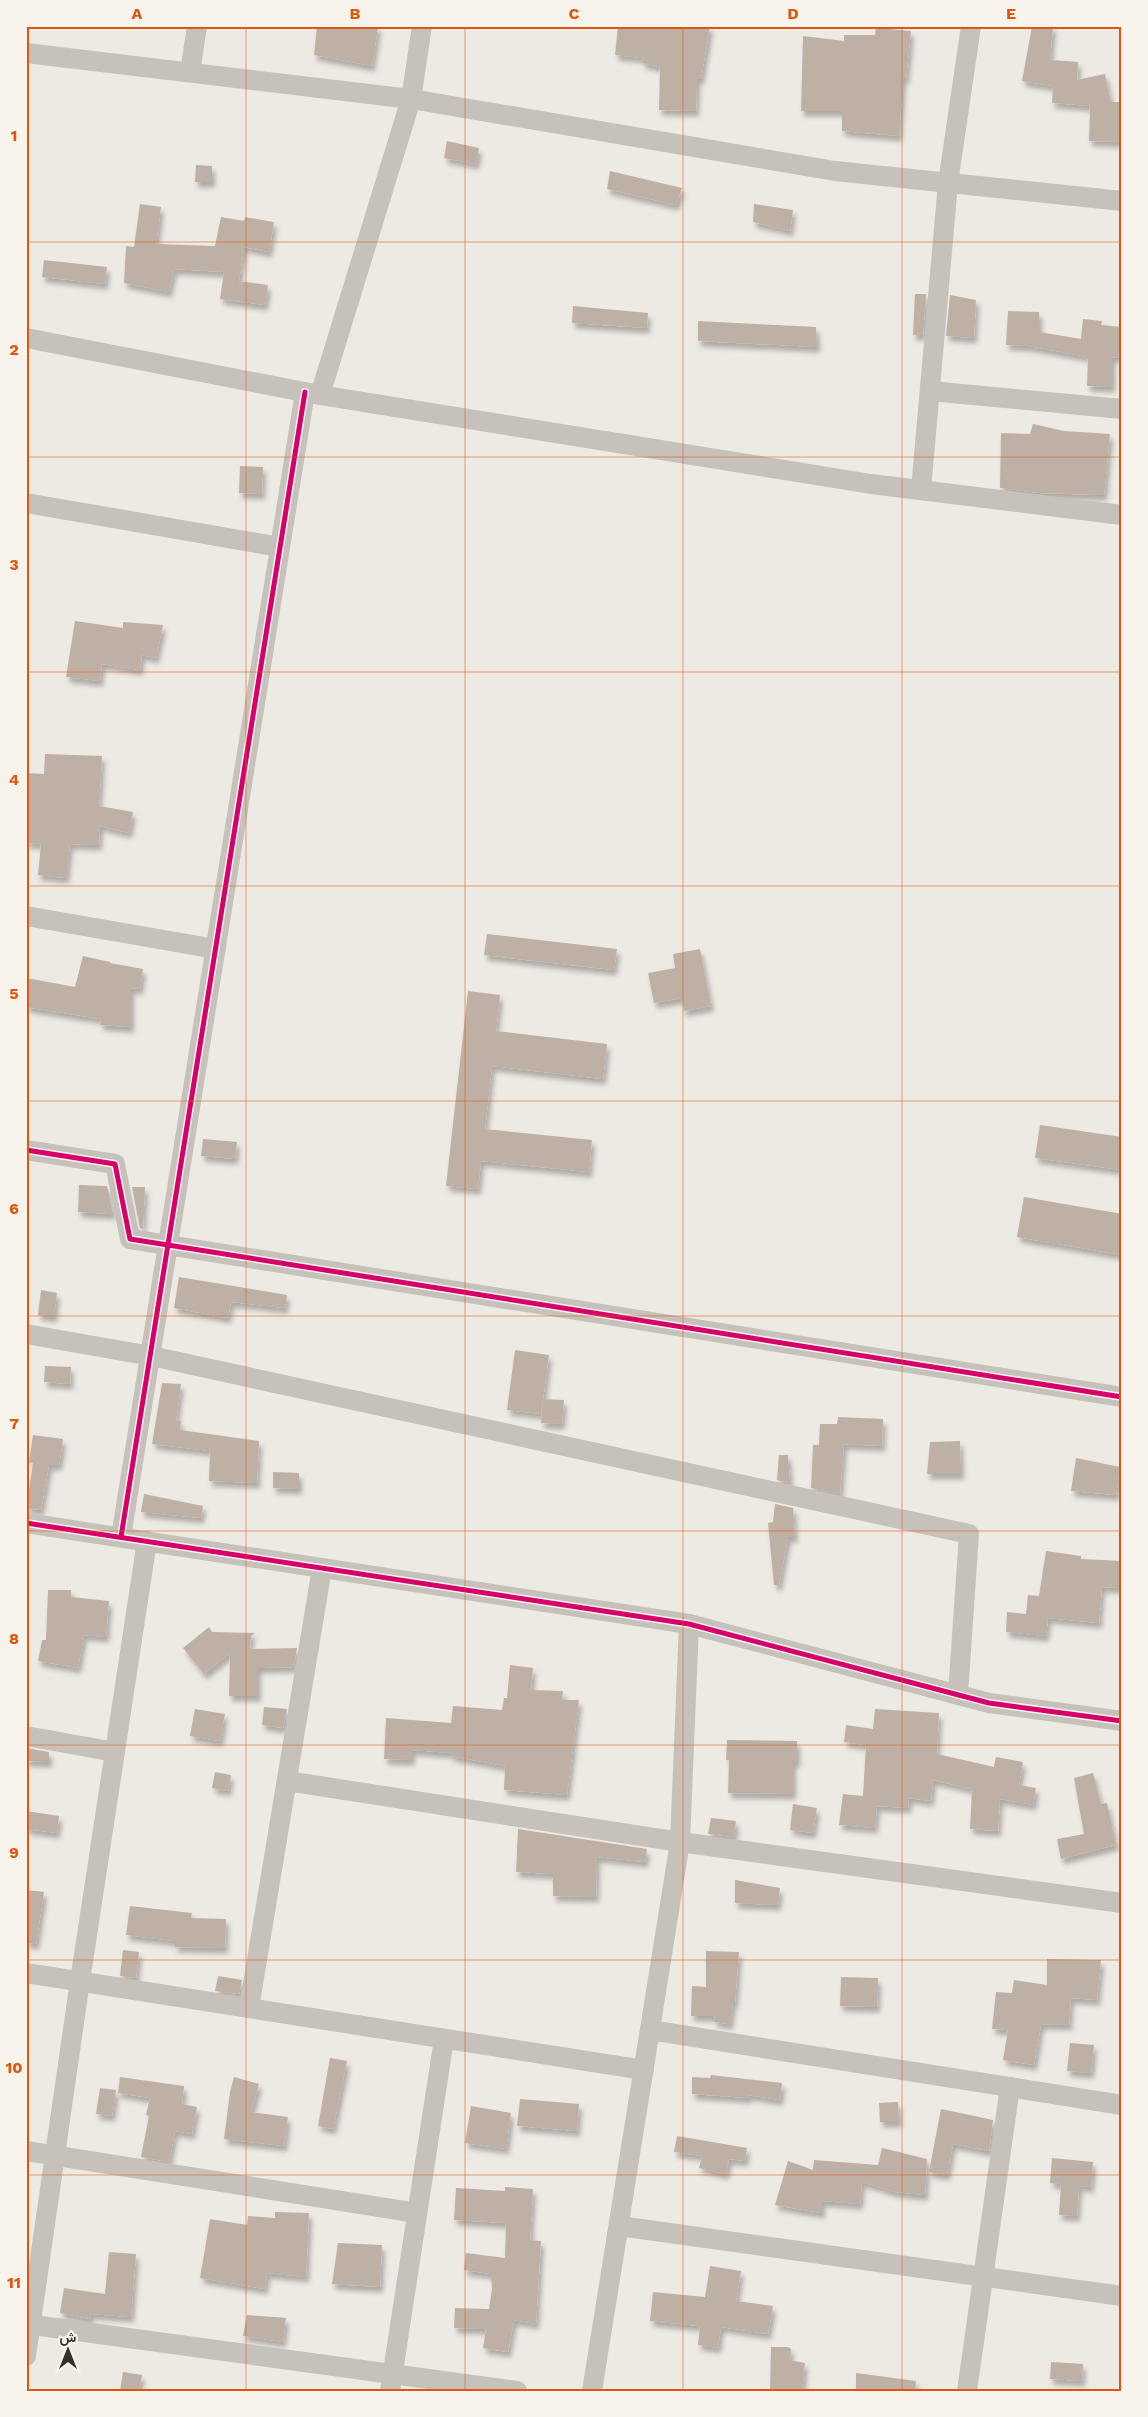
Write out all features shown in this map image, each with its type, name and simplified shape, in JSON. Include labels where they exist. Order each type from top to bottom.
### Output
[{"type":"street","points":[[190,72],[197,26]]},
{"type":"street","points":[[121,1537],[280,547],[312,394],[411,99],[422,26]]},
{"type":"street","points":[[921,490],[948,183],[971,26]]},
{"type":"street","points":[[26,53],[411,99],[835,171],[1122,201]]},
{"type":"street","points":[[26,338],[312,394],[921,490],[1122,515]]},
{"type":"street","points":[[930,391],[1122,409]]},
{"type":"street","points":[[26,502],[280,547]]},
{"type":"street","points":[[26,916],[216,949]]},
{"type":"street","points":[[26,1150],[114,1164],[130,1239],[1122,1397]]},
{"type":"street","points":[[26,1334],[151,1356],[969,1534],[958,1694]]},
{"type":"street","points":[[26,1523],[689,1624],[989,1703],[1122,1721]]},
{"type":"street","points":[[26,2356],[29,2324],[147,1541]]},
{"type":"street","points":[[249,2008],[322,1568]]},
{"type":"street","points":[[592,2391],[680,1842],[689,1624]]},
{"type":"street","points":[[26,1736],[115,1752]]},
{"type":"street","points":[[287,1781],[680,1842],[1122,1903]]},
{"type":"street","points":[[26,1973],[644,2070]]},
{"type":"street","points":[[650,2030],[1122,2105]]},
{"type":"street","points":[[391,2382],[444,2038]]},
{"type":"street","points":[[967,2391],[1010,2087]]},
{"type":"street","points":[[26,2151],[417,2213]]},
{"type":"street","points":[[618,2226],[1122,2296]]},
{"type":"street","points":[[29,2324],[391,2382],[517,2391]]},
{"type":"building","points":[[317,26],[378,26],[372,66],[314,55]]},
{"type":"building","points":[[618,26],[710,26],[701,79],[697,79],[696,111],[659,110],[660,67],[642,63],[643,58],[615,55]]},
{"type":"building","points":[[1032,26],[1053,26],[1050,60],[1078,62],[1077,80],[1105,74],[1111,102],[1121,102],[1120,142],[1089,141],[1090,106],[1052,103],[1053,86],[1022,81]]},
{"type":"building","points":[[876,28],[911,31],[906,78],[903,78],[899,136],[842,131],[842,111],[801,111],[803,36],[844,41],[844,35],[875,35]]},
{"type":"building","points":[[447,141],[479,148],[476,164],[444,158]]},
{"type":"building","points":[[196,165],[212,166],[212,182],[195,182]]},
{"type":"building","points":[[610,171],[682,188],[676,205],[607,189]]},
{"type":"building","points":[[140,204],[161,207],[156,244],[215,246],[221,217],[244,221],[245,217],[274,222],[269,252],[244,247],[239,281],[268,285],[265,305],[220,299],[224,272],[174,269],[169,292],[124,283],[126,246],[134,247]]},
{"type":"building","points":[[754,204],[793,210],[790,231],[753,222]]},
{"type":"building","points":[[44,260],[107,267],[105,284],[42,277]]},
{"type":"building","points":[[915,294],[926,294],[923,335],[913,335]]},
{"type":"building","points":[[950,295],[976,300],[974,338],[946,336]]},
{"type":"building","points":[[573,306],[648,313],[647,328],[572,323]]},
{"type":"building","points":[[1008,311],[1039,312],[1039,332],[1081,339],[1083,319],[1102,321],[1101,325],[1122,327],[1122,344],[1118,358],[1112,357],[1112,387],[1087,386],[1088,357],[1029,346],[1006,345]]},
{"type":"building","points":[[698,321],[816,327],[817,347],[698,341]]},
{"type":"building","points":[[1033,424],[1064,431],[1110,434],[1104,495],[1039,493],[1000,488],[1001,433],[1030,434]]},
{"type":"building","points":[[240,466],[263,467],[262,494],[239,493]]},
{"type":"building","points":[[75,621],[123,628],[123,622],[163,625],[156,658],[142,655],[140,670],[102,664],[100,681],[66,677]]},
{"type":"building","points":[[45,754],[102,756],[99,806],[133,812],[129,833],[100,826],[99,845],[70,844],[66,878],[38,875],[41,844],[26,843],[26,773],[44,774]]},
{"type":"building","points":[[487,934],[617,949],[614,970],[484,955]]},
{"type":"building","points":[[700,949],[711,1006],[684,1011],[682,998],[654,1003],[648,973],[675,968],[673,954]]},
{"type":"building","points":[[83,956],[143,969],[140,989],[131,988],[131,1027],[100,1025],[101,1019],[26,1007],[26,978],[75,987]]},
{"type":"building","points":[[468,991],[500,995],[496,1031],[607,1044],[603,1079],[492,1066],[485,1129],[592,1140],[589,1172],[481,1161],[478,1189],[446,1186]]},
{"type":"building","points":[[1040,1125],[1122,1137],[1122,1170],[1035,1158]]},
{"type":"building","points":[[203,1139],[237,1142],[235,1159],[201,1156]]},
{"type":"building","points":[[79,1185],[107,1186],[113,1214],[78,1212]]},
{"type":"building","points":[[132,1187],[145,1187],[143,1228],[140,1228]]},
{"type":"building","points":[[1024,1197],[1122,1214],[1122,1255],[1017,1237]]},
{"type":"building","points":[[179,1277],[287,1295],[285,1308],[231,1302],[228,1318],[174,1308]]},
{"type":"building","points":[[41,1290],[57,1293],[54,1317],[38,1315]]},
{"type":"building","points":[[515,1350],[549,1355],[541,1414],[507,1410]]},
{"type":"building","points":[[45,1366],[71,1367],[70,1384],[44,1382]]},
{"type":"building","points":[[162,1383],[181,1384],[176,1421],[181,1421],[180,1430],[259,1441],[257,1483],[209,1481],[210,1451],[152,1444]]},
{"type":"building","points":[[543,1399],[564,1400],[562,1424],[541,1423]]},
{"type":"building","points":[[838,1417],[883,1419],[882,1446],[844,1444],[840,1494],[811,1488],[813,1445],[819,1445],[820,1424],[837,1424]]},
{"type":"building","points":[[33,1435],[63,1439],[59,1465],[49,1465],[41,1510],[26,1508],[33,1463],[29,1462]]},
{"type":"building","points":[[960,1441],[961,1474],[927,1474],[930,1442]]},
{"type":"building","points":[[779,1455],[788,1455],[790,1483],[777,1480]]},
{"type":"building","points":[[1076,1458],[1120,1467],[1116,1495],[1071,1491]]},
{"type":"building","points":[[273,1472],[299,1473],[299,1489],[273,1488]]},
{"type":"building","points":[[144,1494],[203,1506],[201,1518],[141,1512]]},
{"type":"building","points":[[775,1504],[793,1508],[795,1537],[788,1537],[779,1585],[774,1585],[768,1523],[773,1522]]},
{"type":"building","points":[[1046,1551],[1081,1556],[1081,1559],[1122,1561],[1122,1588],[1102,1587],[1099,1623],[1048,1618],[1046,1636],[1006,1632],[1007,1612],[1026,1614],[1028,1595],[1039,1596]]},
{"type":"building","points":[[48,1590],[71,1590],[71,1597],[109,1601],[106,1637],[84,1635],[78,1668],[38,1661],[42,1640],[46,1640]]},
{"type":"building","points":[[209,1627],[212,1632],[255,1633],[251,1636],[250,1649],[297,1648],[294,1667],[258,1668],[258,1696],[229,1696],[230,1653],[204,1674],[183,1648]]},
{"type":"building","points":[[510,1665],[533,1668],[531,1690],[563,1691],[562,1700],[579,1700],[567,1795],[504,1790],[505,1766],[451,1756],[452,1753],[412,1750],[412,1760],[384,1759],[386,1718],[451,1723],[453,1706],[502,1710],[504,1698],[507,1698]]},
{"type":"building","points":[[264,1707],[287,1709],[283,1728],[262,1725]]},
{"type":"building","points":[[195,1709],[225,1714],[220,1741],[190,1736]]},
{"type":"building","points":[[875,1709],[939,1713],[937,1754],[994,1767],[996,1757],[1023,1762],[1019,1785],[1036,1788],[1033,1805],[1000,1799],[998,1831],[970,1829],[972,1789],[933,1780],[931,1801],[909,1798],[908,1808],[877,1806],[875,1828],[839,1825],[843,1794],[863,1796],[866,1745],[844,1742],[846,1725],[873,1729]]},
{"type":"building","points":[[727,1740],[797,1741],[797,1762],[793,1762],[793,1794],[728,1793],[729,1760],[726,1760]]},
{"type":"building","points":[[26,1748],[49,1752],[49,1762],[26,1761]]},
{"type":"building","points":[[215,1772],[231,1775],[228,1791],[212,1788]]},
{"type":"building","points":[[1093,1773],[1101,1804],[1107,1803],[1116,1845],[1061,1859],[1057,1839],[1084,1834],[1074,1778]]},
{"type":"building","points":[[793,1804],[817,1808],[813,1833],[790,1830]]},
{"type":"building","points":[[26,1811],[59,1816],[57,1833],[26,1829]]},
{"type":"building","points":[[711,1818],[736,1821],[734,1837],[708,1834]]},
{"type":"building","points":[[518,1829],[647,1849],[645,1862],[597,1857],[596,1897],[553,1896],[553,1874],[516,1872]]},
{"type":"building","points":[[735,1880],[780,1888],[778,1905],[735,1903]]},
{"type":"building","points":[[26,1890],[44,1892],[36,1944],[26,1943]]},
{"type":"building","points":[[130,1906],[192,1913],[191,1918],[226,1919],[225,1948],[175,1947],[175,1941],[126,1935]]},
{"type":"building","points":[[123,1950],[139,1952],[136,1978],[120,1976]]},
{"type":"building","points":[[706,1951],[739,1952],[735,2002],[733,2002],[730,2024],[714,2022],[715,2016],[691,2016],[692,1986],[706,1987]]},
{"type":"building","points":[[1047,1959],[1101,1960],[1097,2000],[1071,1998],[1069,2025],[1041,2024],[1034,2065],[1003,2060],[1008,2030],[992,2029],[996,1992],[1012,1993],[1014,1980],[1047,1985]]},
{"type":"building","points":[[218,1976],[242,1980],[239,1994],[215,1991]]},
{"type":"building","points":[[841,1977],[878,1978],[877,2007],[840,2006]]},
{"type":"building","points":[[1070,2043],[1094,2045],[1091,2073],[1067,2071]]},
{"type":"building","points":[[330,2058],[347,2061],[333,2129],[318,2126]]},
{"type":"building","points":[[711,2075],[782,2083],[780,2100],[749,2095],[748,2098],[692,2094],[692,2077],[710,2078]]},
{"type":"building","points":[[120,2077],[184,2086],[182,2104],[197,2107],[192,2134],[175,2131],[169,2162],[141,2157],[149,2116],[146,2115],[150,2098],[118,2093]]},
{"type":"building","points":[[234,2077],[259,2084],[251,2112],[288,2117],[284,2146],[224,2139],[230,2092]]},
{"type":"building","points":[[100,2088],[116,2090],[112,2116],[96,2114]]},
{"type":"building","points":[[520,2099],[579,2104],[577,2131],[517,2126]]},
{"type":"building","points":[[898,2102],[899,2122],[880,2122],[879,2103]]},
{"type":"building","points":[[471,2106],[511,2113],[506,2149],[465,2143]]},
{"type":"building","points":[[941,2109],[993,2120],[989,2151],[953,2144],[947,2175],[929,2172]]},
{"type":"building","points":[[677,2136],[747,2148],[745,2161],[729,2159],[726,2174],[699,2168],[702,2156],[674,2152]]},
{"type":"building","points":[[882,2148],[927,2159],[925,2195],[895,2192],[862,2182],[860,2204],[822,2201],[822,2213],[775,2205],[788,2161],[813,2170],[814,2160],[878,2165]]},
{"type":"building","points":[[1052,2158],[1093,2162],[1091,2187],[1079,2186],[1077,2216],[1059,2215],[1061,2184],[1050,2183]]},
{"type":"building","points":[[505,2187],[533,2189],[530,2240],[541,2241],[536,2324],[514,2320],[508,2352],[483,2348],[486,2329],[454,2328],[455,2308],[489,2309],[492,2289],[491,2274],[464,2270],[466,2253],[505,2258],[506,2223],[454,2220],[456,2188],[505,2191]]},
{"type":"building","points":[[275,2212],[309,2213],[306,2277],[267,2273],[265,2289],[200,2278],[210,2219],[247,2225],[248,2216],[275,2218]]},
{"type":"building","points":[[338,2243],[382,2245],[380,2287],[332,2284]]},
{"type":"building","points":[[109,2252],[136,2254],[131,2317],[91,2314],[90,2319],[60,2313],[64,2288],[105,2294]]},
{"type":"building","points":[[710,2266],[741,2271],[736,2301],[773,2306],[768,2334],[721,2327],[718,2348],[698,2345],[700,2326],[650,2321],[653,2292],[705,2297]]},
{"type":"building","points":[[247,2315],[286,2318],[283,2342],[243,2336]]},
{"type":"building","points":[[771,2347],[788,2347],[791,2349],[790,2360],[805,2363],[802,2391],[770,2391]]},
{"type":"building","points":[[1051,2362],[1083,2364],[1082,2381],[1050,2379]]},
{"type":"building","points":[[123,2372],[142,2375],[139,2391],[120,2391]]},
{"type":"building","points":[[856,2373],[916,2381],[915,2391],[856,2391]]},
{"type":"cycle path","points":[[121,1537],[305,392]]},
{"type":"cycle path","points":[[26,1150],[115,1164],[130,1239],[1122,1397]]},
{"type":"cycle path","points":[[26,1523],[689,1624],[989,1703],[1122,1721]]}]
